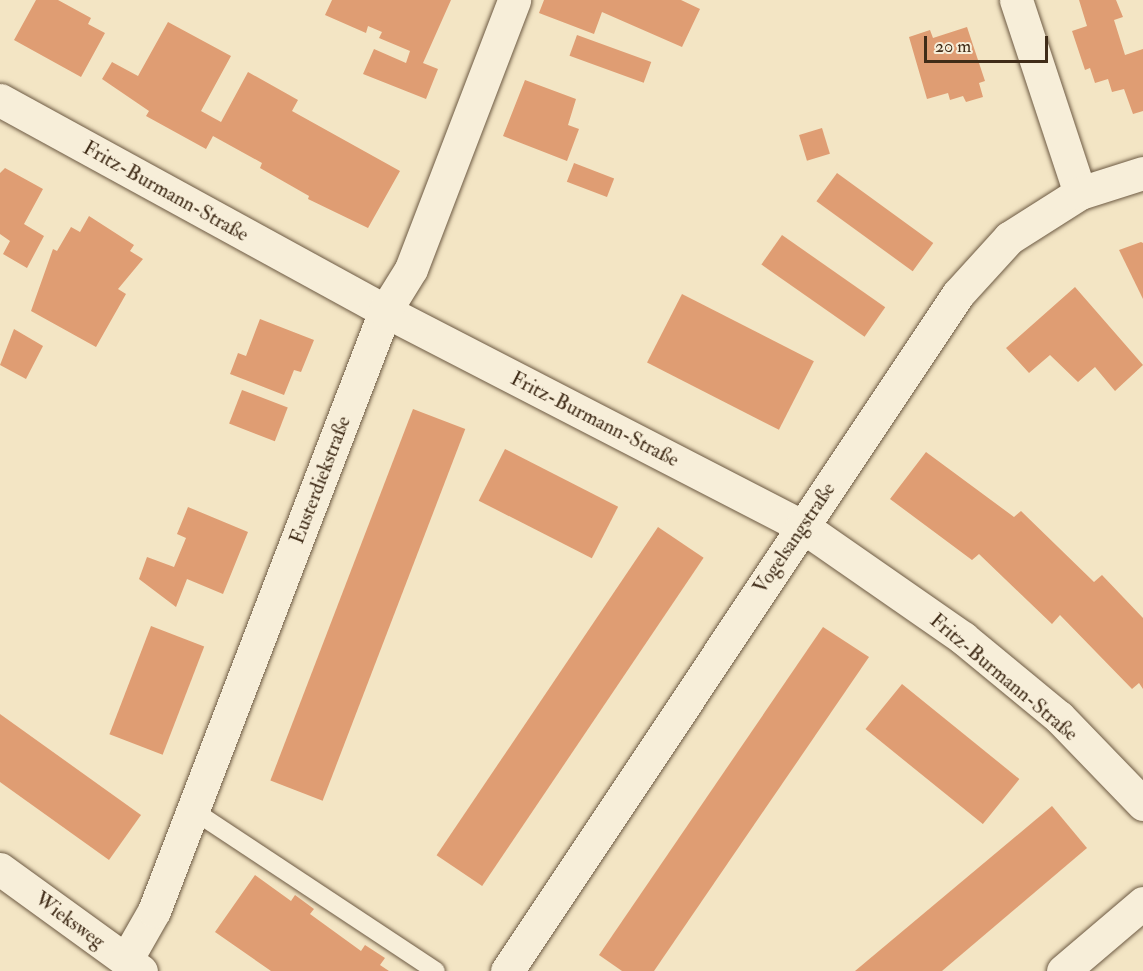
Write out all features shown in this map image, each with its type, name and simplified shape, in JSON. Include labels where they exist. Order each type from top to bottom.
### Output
[{"type":"street","name":"Eusterdiekstraße","points":[[134,966],[385,311],[411,269],[514,0]]},
{"type":"street","points":[[1016,0],[1080,193]]},
{"type":"street","name":"Fritz-Burmann-Straße","points":[[0,100],[385,311],[802,526],[963,638],[1059,717],[1143,804]]},
{"type":"street","name":"Vogelsangstraße","points":[[507,971],[958,294],[1009,238],[1080,193],[1143,174]]},
{"type":"street","name":"Wieksweg","points":[[0,869],[134,966]]},
{"type":"street","points":[[1063,971],[1143,903]]},
{"type":"lane","points":[[194,811],[436,971]]},
{"type":"building","points":[[36,0],[58,0],[91,18],[88,24],[105,33],[81,77],[14,40]]},
{"type":"building","points":[[332,0],[451,0],[423,63],[438,69],[426,99],[363,74],[374,49],[406,63],[410,51],[379,38],[382,32],[368,26],[366,33],[325,15]]},
{"type":"building","points":[[544,0],[681,0],[700,9],[682,47],[602,12],[594,34],[539,13]]},
{"type":"building","points":[[1079,0],[1116,0],[1123,17],[1114,20],[1125,55],[1143,49],[1143,111],[1133,114],[1124,89],[1112,92],[1108,79],[1095,83],[1090,68],[1085,70],[1072,31],[1087,26]]},
{"type":"building","points":[[168,22],[231,56],[201,111],[221,122],[248,72],[298,100],[292,111],[400,171],[368,228],[308,199],[309,196],[260,168],[262,163],[213,136],[206,149],[146,116],[149,111],[102,79],[112,62],[138,76]]},
{"type":"building","points":[[967,27],[985,81],[979,83],[983,97],[966,102],[963,96],[950,100],[948,93],[927,99],[909,37],[930,30],[933,38]]},
{"type":"building","points":[[577,35],[651,62],[644,83],[569,56]]},
{"type":"building","points":[[525,80],[576,99],[568,125],[579,129],[567,161],[503,136]]},
{"type":"building","points":[[822,128],[830,154],[807,161],[799,135]]},
{"type":"building","points":[[574,163],[614,178],[607,197],[567,182]]},
{"type":"building","points":[[5,168],[43,189],[24,224],[44,236],[27,268],[3,254],[10,241],[0,234],[0,173]]},
{"type":"building","points":[[837,173],[933,243],[913,271],[816,201]]},
{"type":"building","points":[[89,216],[134,245],[130,251],[143,259],[118,289],[126,294],[96,347],[31,311],[53,249],[57,251],[71,227],[80,232]]},
{"type":"building","points":[[782,235],[885,307],[865,337],[761,264]]},
{"type":"building","points":[[1143,243],[1143,299],[1119,250]]},
{"type":"building","points":[[1075,287],[1143,365],[1115,391],[1095,367],[1078,382],[1050,355],[1029,373],[1006,348]]},
{"type":"building","points":[[682,294],[814,361],[779,430],[647,363]]},
{"type":"building","points":[[260,319],[314,340],[301,372],[294,370],[284,395],[230,374],[238,353],[246,356]]},
{"type":"building","points":[[14,329],[43,346],[26,379],[0,365]]},
{"type":"building","points":[[242,390],[288,408],[275,441],[229,424]]},
{"type":"building","points":[[413,409],[465,429],[323,801],[270,781]]},
{"type":"building","points":[[505,449],[618,507],[592,558],[479,501]]},
{"type":"building","points":[[926,452],[1014,517],[1021,511],[1094,582],[1102,575],[1143,618],[1143,689],[1139,683],[1132,689],[1060,615],[1052,624],[979,554],[972,560],[890,499]]},
{"type":"building","points":[[188,507],[248,532],[223,594],[187,579],[176,607],[139,579],[147,557],[174,567],[186,538],[177,534]]},
{"type":"building","points":[[658,527],[704,558],[482,886],[437,855]]},
{"type":"building","points":[[151,626],[204,646],[163,755],[109,734]]},
{"type":"building","points":[[823,627],[869,657],[654,971],[622,971],[599,955]]},
{"type":"building","points":[[902,684],[1019,779],[983,824],[865,729]]},
{"type":"building","points":[[0,714],[141,815],[109,860],[0,782]]},
{"type":"building","points":[[1052,806],[1087,848],[942,971],[855,971]]},
{"type":"building","points":[[255,875],[291,901],[295,895],[314,909],[310,914],[361,951],[365,945],[385,958],[380,965],[389,971],[271,971],[215,932]]}]
